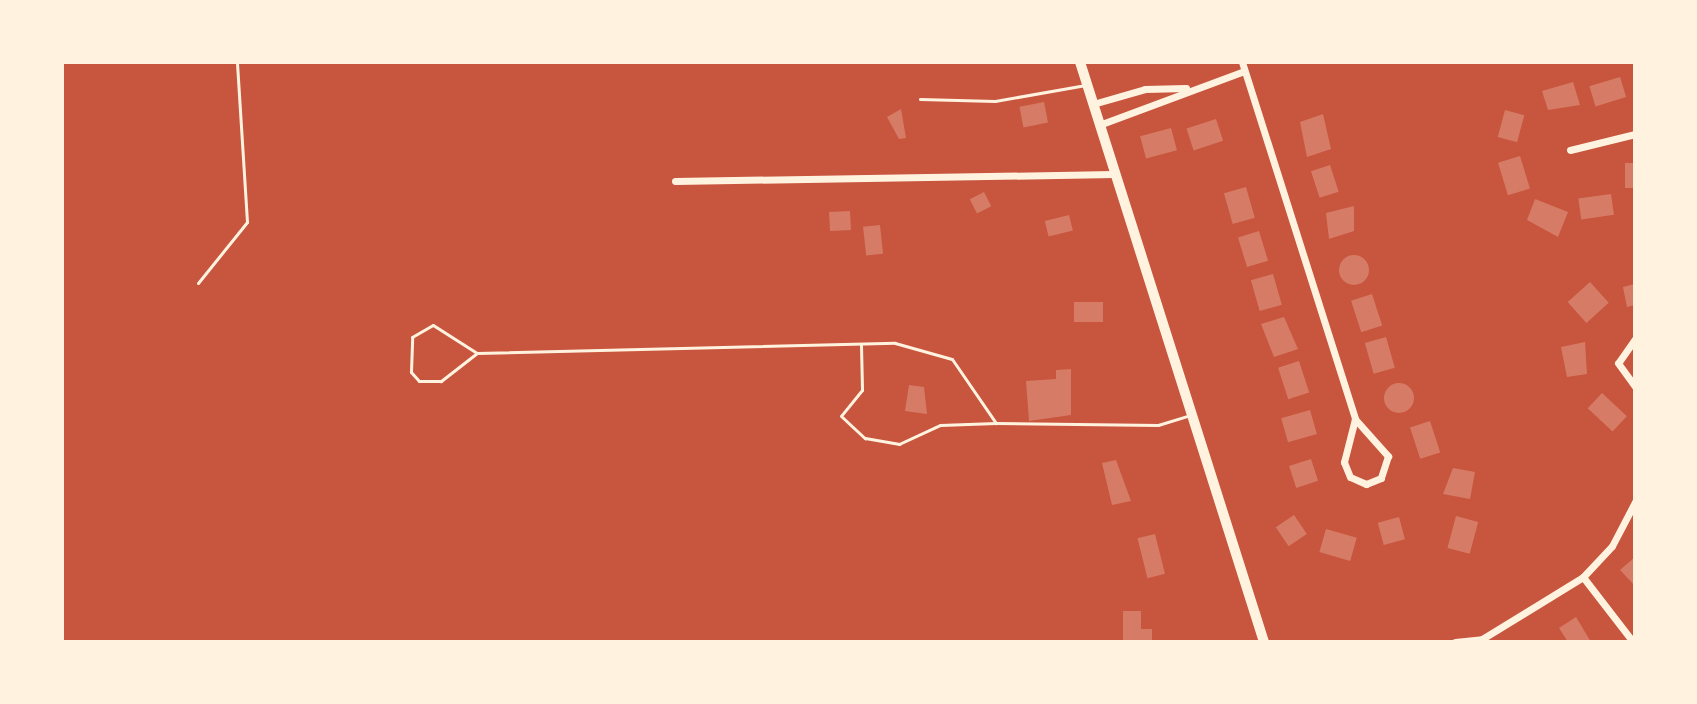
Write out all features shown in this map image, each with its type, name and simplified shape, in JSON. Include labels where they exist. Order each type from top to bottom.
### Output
[{"type":"main road","points":[[1080,62],[1264,642]]},
{"type":"street","points":[[1242,62],[1355,419],[1388,456],[1381,478],[1366,484],[1350,477],[1344,462],[1355,419]]},
{"type":"street","points":[[1099,125],[1244,71]]},
{"type":"street","points":[[1093,104],[1145,89],[1192,88]]},
{"type":"street","points":[[1570,150],[1635,134]]},
{"type":"street","points":[[675,181],[1114,174]]},
{"type":"street","points":[[1635,339],[1618,363],[1635,386]]},
{"type":"street","points":[[1455,642],[1482,639],[1583,577],[1612,546],[1635,502]]},
{"type":"street","points":[[1583,577],[1633,642]]},
{"type":"lane","points":[[198,283],[232,250],[247,222],[237,62]]},
{"type":"lane","points":[[920,99],[995,101],[1086,84]]},
{"type":"lane","points":[[477,353],[441,327],[422,327],[408,348],[411,372],[419,381],[441,381],[477,353],[895,343],[952,359],[996,423]]},
{"type":"lane","points":[[861,345],[862,390],[841,412],[865,438],[899,444],[940,425],[1158,425],[1192,415]]},
{"type":"building","points":[[1620,77],[1626,97],[1596,106],[1589,86]]},
{"type":"building","points":[[1573,82],[1580,105],[1548,110],[1542,91]]},
{"type":"building","points":[[1044,102],[1048,123],[1023,127],[1019,107]]},
{"type":"building","points":[[901,109],[906,138],[899,139],[887,117]]},
{"type":"building","points":[[1505,110],[1524,115],[1517,142],[1498,137]]},
{"type":"building","points":[[1323,114],[1331,149],[1307,157],[1300,122]]},
{"type":"building","points":[[1216,119],[1223,141],[1194,150],[1187,129]]},
{"type":"building","points":[[1171,128],[1177,150],[1146,158],[1140,136]]},
{"type":"building","points":[[1520,156],[1530,189],[1508,195],[1498,163]]},
{"type":"building","points":[[1625,163],[1635,163],[1635,188],[1625,188]]},
{"type":"building","points":[[1330,165],[1339,192],[1320,198],[1311,171]]},
{"type":"building","points":[[1246,187],[1255,218],[1233,224],[1224,193]]},
{"type":"building","points":[[984,192],[991,206],[977,214],[970,199]]},
{"type":"building","points":[[1611,194],[1614,215],[1581,219],[1578,199]]},
{"type":"building","points":[[1535,199],[1568,212],[1558,237],[1527,220]]},
{"type":"building","points":[[1354,206],[1354,231],[1329,239],[1326,213]]},
{"type":"building","points":[[850,211],[851,230],[830,231],[829,212]]},
{"type":"building","points":[[1069,215],[1073,231],[1049,237],[1045,221]]},
{"type":"building","points":[[880,225],[883,254],[866,256],[863,227]]},
{"type":"building","points":[[1259,231],[1268,261],[1247,267],[1238,237]]},
{"type":"building","points":[[1354,255],[1365,259],[1369,270],[1365,281],[1354,285],[1343,281],[1339,270],[1343,259]]},
{"type":"building","points":[[1273,274],[1282,305],[1260,311],[1251,280]]},
{"type":"building","points":[[1590,282],[1609,303],[1586,323],[1568,302]]},
{"type":"building","points":[[1635,284],[1635,305],[1627,307],[1623,287]]},
{"type":"building","points":[[1372,294],[1382,325],[1361,332],[1351,301]]},
{"type":"building","points":[[1074,302],[1103,302],[1103,322],[1074,322]]},
{"type":"building","points":[[1284,317],[1298,349],[1274,357],[1261,324]]},
{"type":"building","points":[[1386,337],[1395,368],[1374,374],[1365,343]]},
{"type":"building","points":[[1585,342],[1587,374],[1567,377],[1561,347]]},
{"type":"building","points":[[1299,361],[1309,392],[1288,399],[1278,368]]},
{"type":"building","points":[[1071,369],[1071,415],[1029,421],[1026,381],[1056,379],[1056,370]]},
{"type":"building","points":[[1399,383],[1410,387],[1414,398],[1410,409],[1399,413],[1388,409],[1384,398],[1388,387]]},
{"type":"building","points":[[909,385],[924,387],[927,414],[905,411]]},
{"type":"building","points":[[1602,393],[1627,416],[1613,432],[1588,408]]},
{"type":"building","points":[[1310,410],[1317,434],[1288,442],[1281,418]]},
{"type":"building","points":[[1430,421],[1440,452],[1420,459],[1410,427]]},
{"type":"building","points":[[1311,459],[1318,481],[1296,488],[1289,466]]},
{"type":"building","points":[[1116,460],[1131,501],[1112,505],[1102,463]]},
{"type":"building","points":[[1453,468],[1475,472],[1470,499],[1443,494]]},
{"type":"building","points":[[1294,515],[1307,534],[1289,546],[1276,527]]},
{"type":"building","points":[[1456,516],[1478,522],[1470,554],[1447,548]]},
{"type":"building","points":[[1399,517],[1405,539],[1384,545],[1378,523]]},
{"type":"building","points":[[1326,529],[1357,538],[1350,561],[1319,552]]},
{"type":"building","points":[[1155,534],[1165,574],[1147,578],[1138,538]]},
{"type":"building","points":[[1635,557],[1635,586],[1620,570]]},
{"type":"building","points":[[1123,611],[1141,611],[1141,629],[1152,629],[1152,642],[1123,642]]},
{"type":"building","points":[[1576,617],[1591,642],[1568,642],[1559,628]]}]
